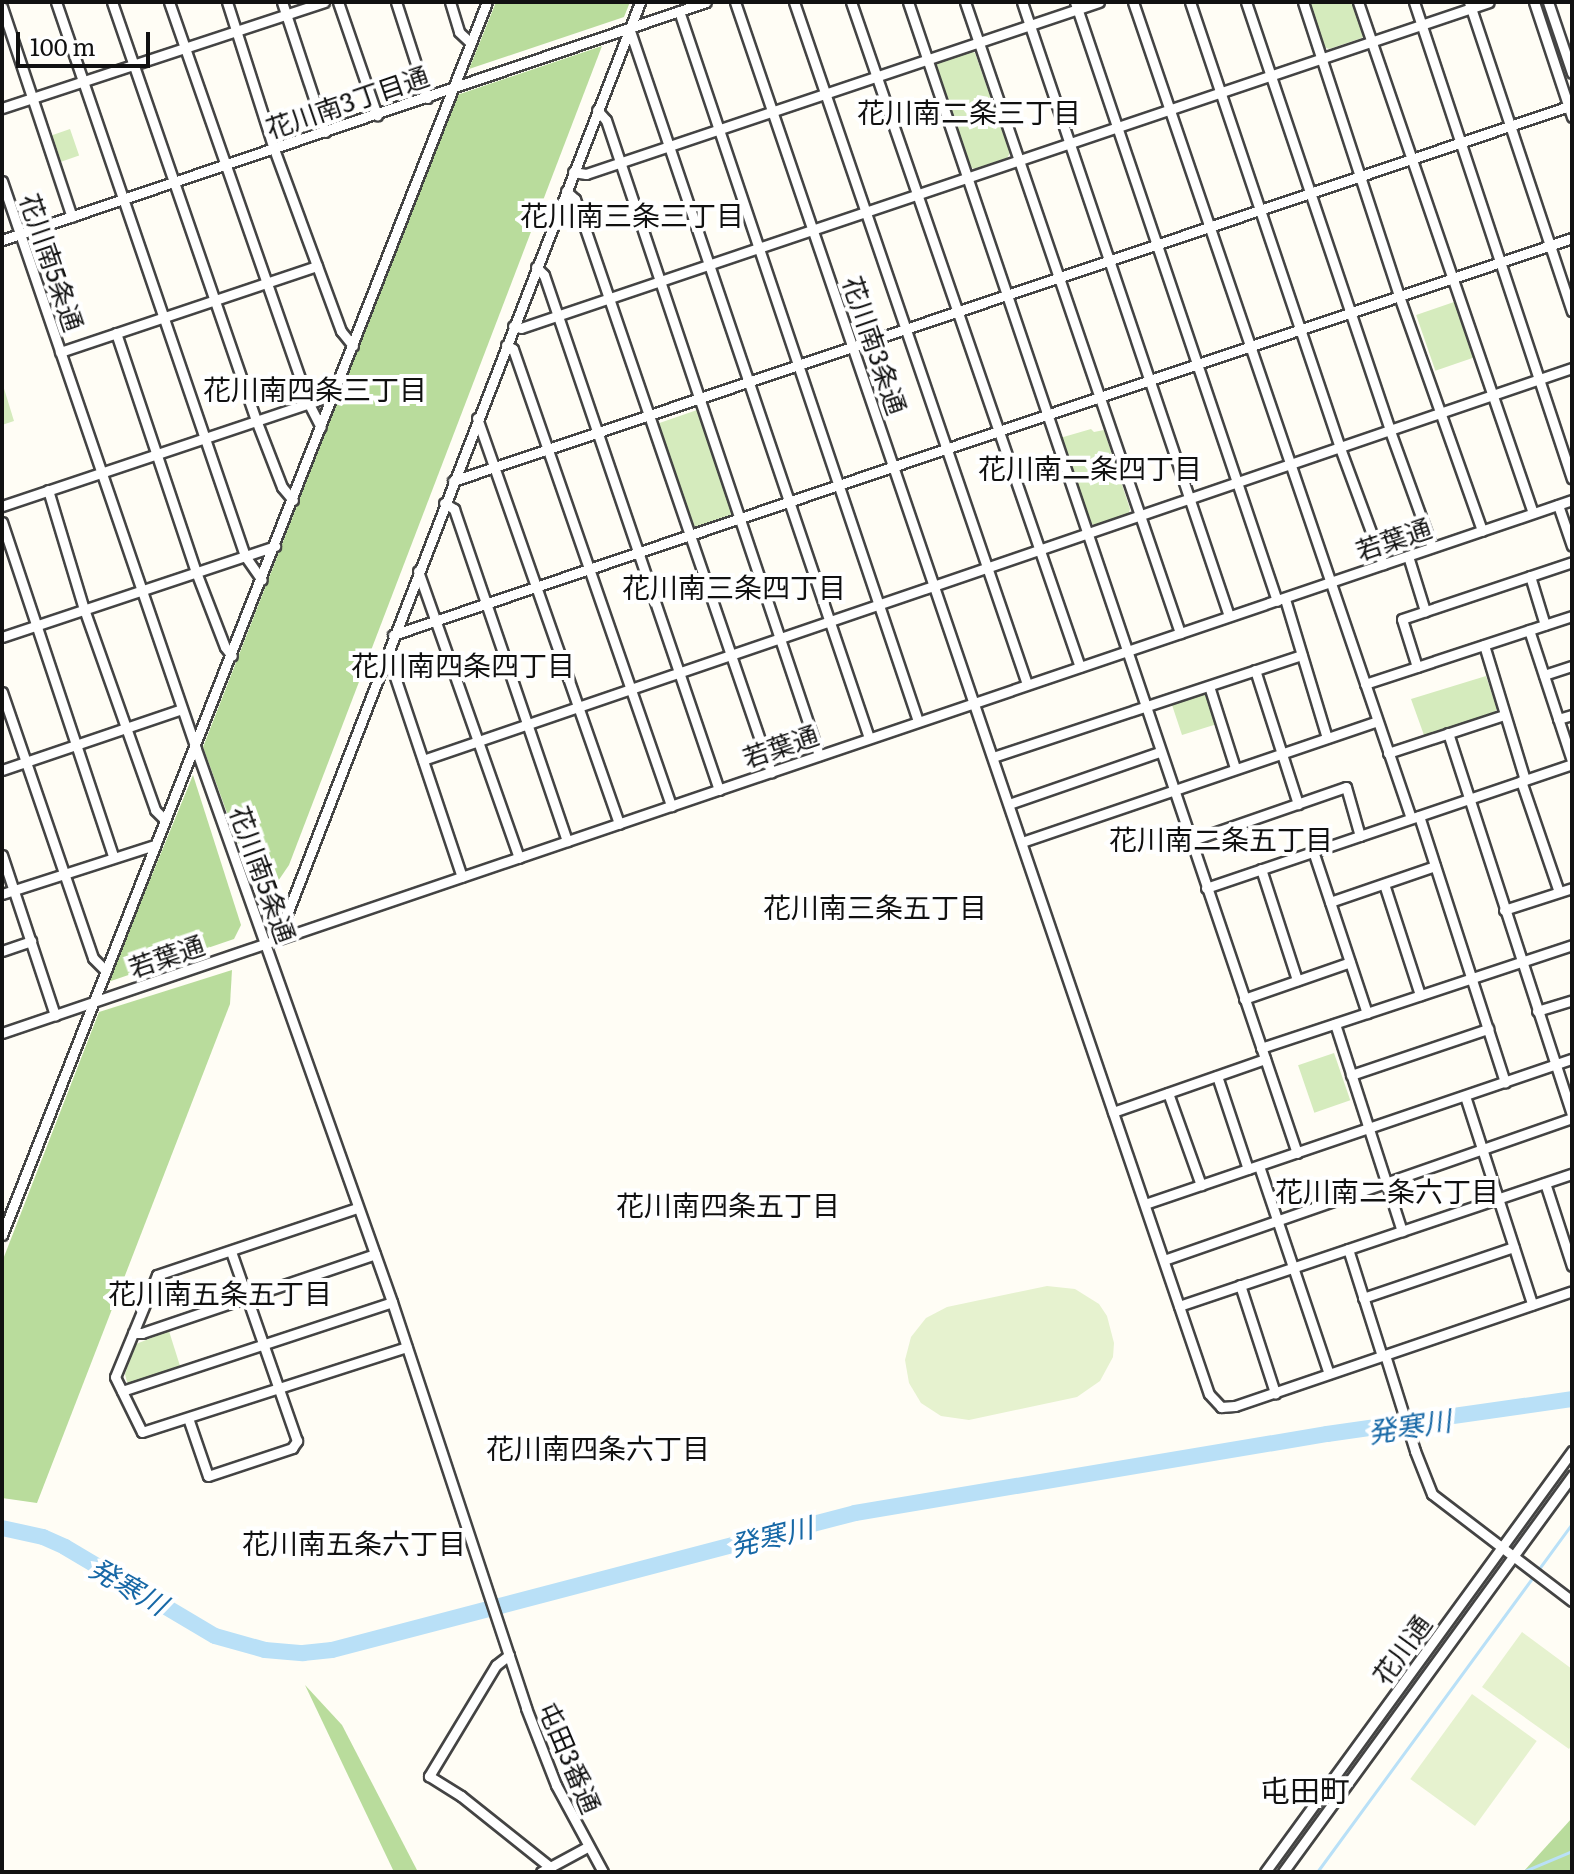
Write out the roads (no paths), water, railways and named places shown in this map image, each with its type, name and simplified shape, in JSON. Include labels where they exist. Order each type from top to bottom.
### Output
[{"type":"street","points":[[56,2],[245,556],[262,580]]},
{"type":"street","points":[[112,2],[256,420],[282,487],[293,500]]},
{"type":"street","points":[[169,2],[308,402],[321,427]]},
{"type":"street","points":[[227,2],[274,149],[341,331],[353,346]]},
{"type":"street","points":[[282,2],[325,132]]},
{"type":"street","points":[[2,108],[324,2]]},
{"type":"street","points":[[338,2],[377,115]]},
{"type":"street","points":[[396,2],[427,98]]},
{"type":"street","points":[[450,2],[459,32],[471,43]]},
{"type":"street","points":[[2,1235],[155,845],[196,749],[487,2]]},
{"type":"street","points":[[277,940],[640,2]]},
{"type":"street","name":"花川南3丁目通","points":[[2,240],[706,2]]},
{"type":"street","name":"花川南3条通","points":[[735,2],[1214,1401],[1221,1407],[1235,1406],[1275,1393]]},
{"type":"street","points":[[794,2],[1027,684]]},
{"type":"street","points":[[851,2],[955,313],[1000,432],[1037,551],[1080,667]]},
{"type":"street","points":[[908,2],[1297,1153]]},
{"type":"street","points":[[965,2],[1180,633]]},
{"type":"street","points":[[1022,2],[1229,616]]},
{"type":"street","points":[[573,172],[586,174],[772,109],[1030,25],[1076,6],[1099,2]]},
{"type":"street","points":[[1133,2],[1388,753],[1435,866],[1505,1082]]},
{"type":"street","points":[[1190,2],[1340,448],[1383,564]]},
{"type":"street","points":[[1246,2],[1432,547]]},
{"type":"street","points":[[1303,2],[1399,296],[1482,531]]},
{"type":"street","points":[[1358,2],[1490,396],[1533,513]]},
{"type":"street","points":[[1414,2],[1572,479]]},
{"type":"street","points":[[513,326],[521,328],[558,316],[1323,59],[1470,5],[1489,2]]},
{"type":"street","points":[[453,481],[497,469],[1461,142],[1571,109],[1534,2]]},
{"type":"street","points":[[1548,2],[1572,73]]},
{"type":"street","points":[[1470,5],[1572,311]]},
{"type":"street","points":[[1076,6],[1198,365],[1302,655],[1327,738]]},
{"type":"street","points":[[2,7],[72,217]]},
{"type":"street","points":[[679,11],[796,367],[918,721]]},
{"type":"street","points":[[629,28],[869,738]]},
{"type":"street","points":[[597,110],[606,120],[819,755]]},
{"type":"street","name":"花川南5条通","points":[[2,181],[182,709],[392,1302],[509,1655]]},
{"type":"street","points":[[566,191],[575,199],[771,772]]},
{"type":"street","points":[[393,635],[1572,238]]},
{"type":"street","points":[[60,352],[317,266]]},
{"type":"street","points":[[536,267],[544,275],[719,790]]},
{"type":"street","points":[[116,333],[196,572],[225,647],[232,656]]},
{"type":"street","points":[[506,345],[513,349],[671,806]]},
{"type":"street","points":[[423,760],[1572,368]]},
{"type":"street","points":[[2,506],[334,395]]},
{"type":"street","points":[[477,418],[619,824]]},
{"type":"street","points":[[48,490],[84,609],[155,810],[165,820]]},
{"type":"street","name":"若葉通","points":[[2,1033],[1572,500]]},
{"type":"street","points":[[444,503],[454,509],[567,841]]},
{"type":"street","points":[[1558,505],[1572,546]]},
{"type":"street","points":[[2,522],[113,856]]},
{"type":"street","points":[[2,637],[275,546]]},
{"type":"street","points":[[1408,556],[1425,611]]},
{"type":"street","points":[[1417,667],[1402,619],[1572,562]]},
{"type":"street","points":[[418,571],[519,858]]},
{"type":"street","points":[[1530,576],[1545,625]]},
{"type":"street","points":[[1365,684],[1572,616]]},
{"type":"street","points":[[1206,888],[1572,762],[1529,630]]},
{"type":"street","points":[[1484,645],[1559,892]]},
{"type":"street","points":[[993,757],[1302,655]]},
{"type":"street","points":[[385,656],[462,877]]},
{"type":"street","points":[[1544,675],[1572,666]]},
{"type":"street","points":[[1255,670],[1298,804]]},
{"type":"street","points":[[1209,686],[1235,768]]},
{"type":"street","points":[[2,692],[93,958],[106,971]]},
{"type":"street","points":[[2,770],[182,709]]},
{"type":"street","points":[[1388,753],[1504,715]]},
{"type":"street","points":[[1558,719],[1572,715]]},
{"type":"street","points":[[1022,842],[1377,721]]},
{"type":"street","points":[[1164,1260],[1572,1116],[1448,733]]},
{"type":"street","points":[[1009,804],[1159,752]]},
{"type":"street","points":[[1190,841],[1346,787],[1360,836]]},
{"type":"street","points":[[2,894],[155,845]]},
{"type":"street","points":[[1313,851],[1367,1013]]},
{"type":"street","points":[[2,855],[55,1015]]},
{"type":"street","points":[[1330,902],[1435,866]]},
{"type":"street","points":[[1261,869],[1297,980]]},
{"type":"street","points":[[1384,884],[1420,995]]},
{"type":"street","points":[[1504,910],[1572,888]]},
{"type":"street","points":[[2,951],[31,941]]},
{"type":"street","points":[[1261,1048],[1572,945]]},
{"type":"street","points":[[1244,999],[1350,962]]},
{"type":"street","points":[[1537,1011],[1572,1000]]},
{"type":"street","points":[[1335,1024],[1402,1231]]},
{"type":"street","points":[[1351,1075],[1488,1029]]},
{"type":"street","points":[[1113,1112],[1265,1059]]},
{"type":"street","points":[[1145,1204],[1572,1059]]},
{"type":"street","points":[[1217,1076],[1248,1169]]},
{"type":"street","points":[[1168,1093],[1201,1185]]},
{"type":"street","points":[[1465,1096],[1532,1304]]},
{"type":"street","points":[[1259,1166],[1329,1374]]},
{"type":"street","points":[[1179,1306],[1572,1174]]},
{"type":"street","points":[[1545,1183],[1572,1266]]},
{"type":"street","points":[[357,1208],[157,1275],[115,1377],[142,1432],[407,1347]]},
{"type":"street","points":[[1363,1298],[1514,1247]]},
{"type":"street","points":[[1348,1249],[1432,1494],[1572,1601]]},
{"type":"street","points":[[188,1418],[208,1476],[292,1448],[297,1441],[231,1251]]},
{"type":"street","points":[[133,1333],[142,1333],[375,1254]]},
{"type":"street","points":[[1240,1285],[1275,1393],[1572,1291]]},
{"type":"street","points":[[122,1391],[392,1302]]},
{"type":"street","name":"花川通","points":[[1265,1872],[1572,1451]]},
{"type":"street","name":"花川通","points":[[1283,1872],[1572,1475]]},
{"type":"street","points":[[509,1655],[496,1665],[429,1776],[461,1796],[545,1870],[587,1847]]},
{"type":"street","name":"屯田3番通","points":[[509,1655],[556,1785],[603,1872]]},
{"type":"waterway","name":"発寒川","points":[[2,1528],[43,1537],[65,1547],[215,1636],[265,1650],[303,1653],[332,1650],[855,1513],[1327,1434],[1572,1399]]},
{"type":"waterway","points":[[1317,1872],[1572,1524]]},
{"type":"waterway","points":[[1522,1872],[1572,1851]]},
{"type":"district","name":"花川南二条三丁目","points":[[969,111]]},
{"type":"district","name":"花川南三条三丁目","points":[[632,214]]},
{"type":"district","name":"花川南四条三丁目","points":[[315,388]]},
{"type":"district","name":"花川南二条四丁目","points":[[1090,467]]},
{"type":"district","name":"花川南三条四丁目","points":[[734,586]]},
{"type":"district","name":"花川南四条四丁目","points":[[463,664]]},
{"type":"district","name":"花川南二条五丁目","points":[[1221,838]]},
{"type":"district","name":"花川南三条五丁目","points":[[875,906]]},
{"type":"district","name":"花川南二条六丁目","points":[[1387,1190]]},
{"type":"district","name":"花川南四条五丁目","points":[[728,1204]]},
{"type":"district","name":"花川南五条五丁目","points":[[220,1292]]},
{"type":"district","name":"花川南四条六丁目","points":[[598,1447]]},
{"type":"district","name":"花川南五条六丁目","points":[[354,1542]]},
{"type":"district","name":"屯田町","points":[[1305,1789]]}]
